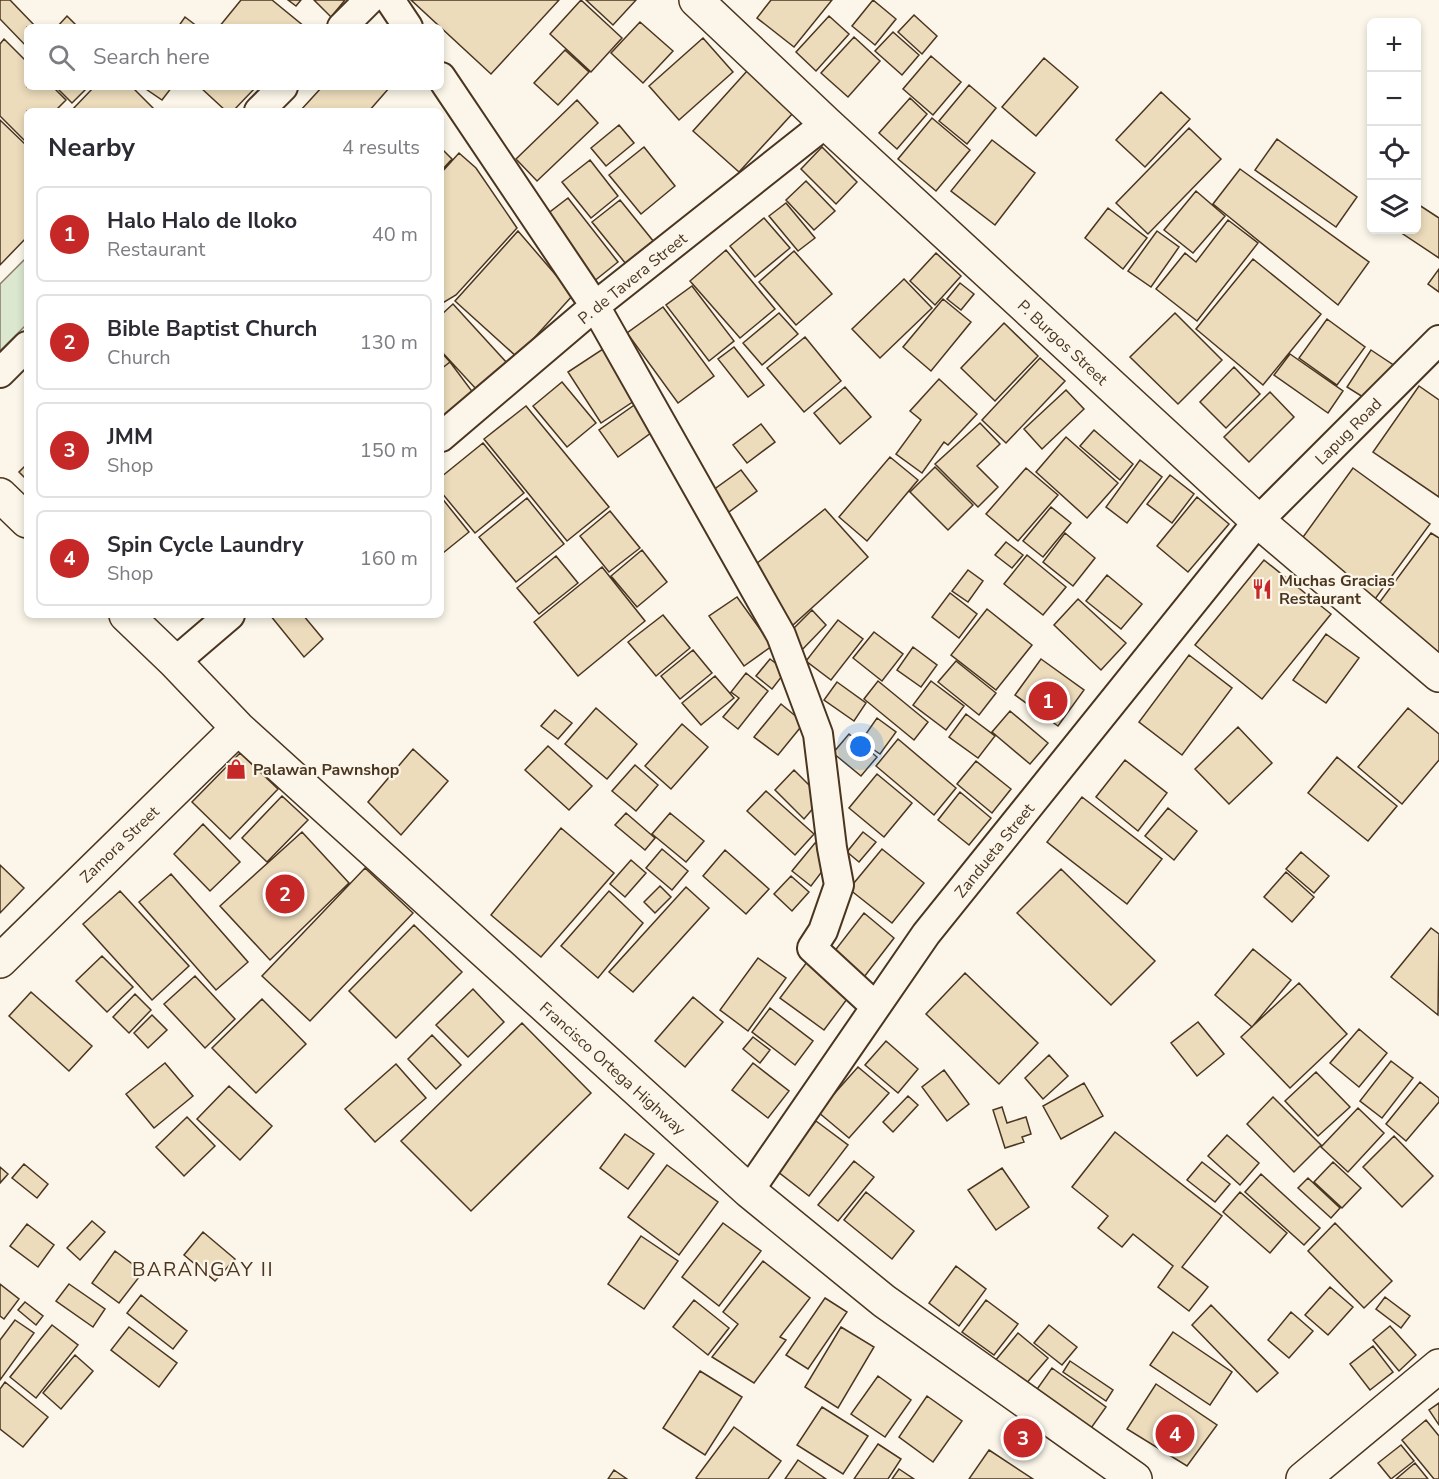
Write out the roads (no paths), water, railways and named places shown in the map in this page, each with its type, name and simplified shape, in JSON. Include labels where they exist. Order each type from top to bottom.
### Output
[{"type":"main road","name":"P. Burgos Street","points":[[696,0],[826,123],[1258,521],[1439,675]]},
{"type":"main road","points":[[0,495],[24,518]]},
{"type":"main road","name":"Francisco Ortega Highway","points":[[129,618],[238,728],[749,1191],[884,1301],[1136,1479]]},
{"type":"main road","name":"Zamora Street","points":[[0,961],[238,728]]},
{"type":"main road","points":[[1303,1479],[1439,1365]]},
{"type":"street","points":[[345,24],[369,0]]},
{"type":"street","points":[[390,0],[406,24]]},
{"type":"street","points":[[444,80],[595,306],[781,635],[818,735],[832,848],[839,885],[823,931],[812,948],[875,1006]]},
{"type":"street","points":[[262,108],[280,90]]},
{"type":"street","name":"P. de Tavera Street","points":[[444,433],[595,306],[826,123]]},
{"type":"street","name":"Lapug Road","points":[[1258,521],[1439,340]]},
{"type":"street","points":[[0,373],[24,349]]},
{"type":"street","name":"Zandueta Street","points":[[749,1191],[926,934],[1258,521]]},
{"type":"street","points":[[175,662],[226,618]]},
{"type":"place","name":"Muchas Gracias Restaurant","points":[[1262,589]]},
{"type":"place","name":"Halo Halo de Iloko","points":[[1048,701]]},
{"type":"place","name":"Palawan Pawnshop","points":[[236,769]]},
{"type":"place","name":"Bible Baptist Church","points":[[285,894]]},
{"type":"place","name":"Spin Cycle Laundry","points":[[1175,1434]]},
{"type":"place","name":"JMM","points":[[1023,1438]]},
{"type":"district","name":"BARANGAY II","points":[[203,1269]]}]
